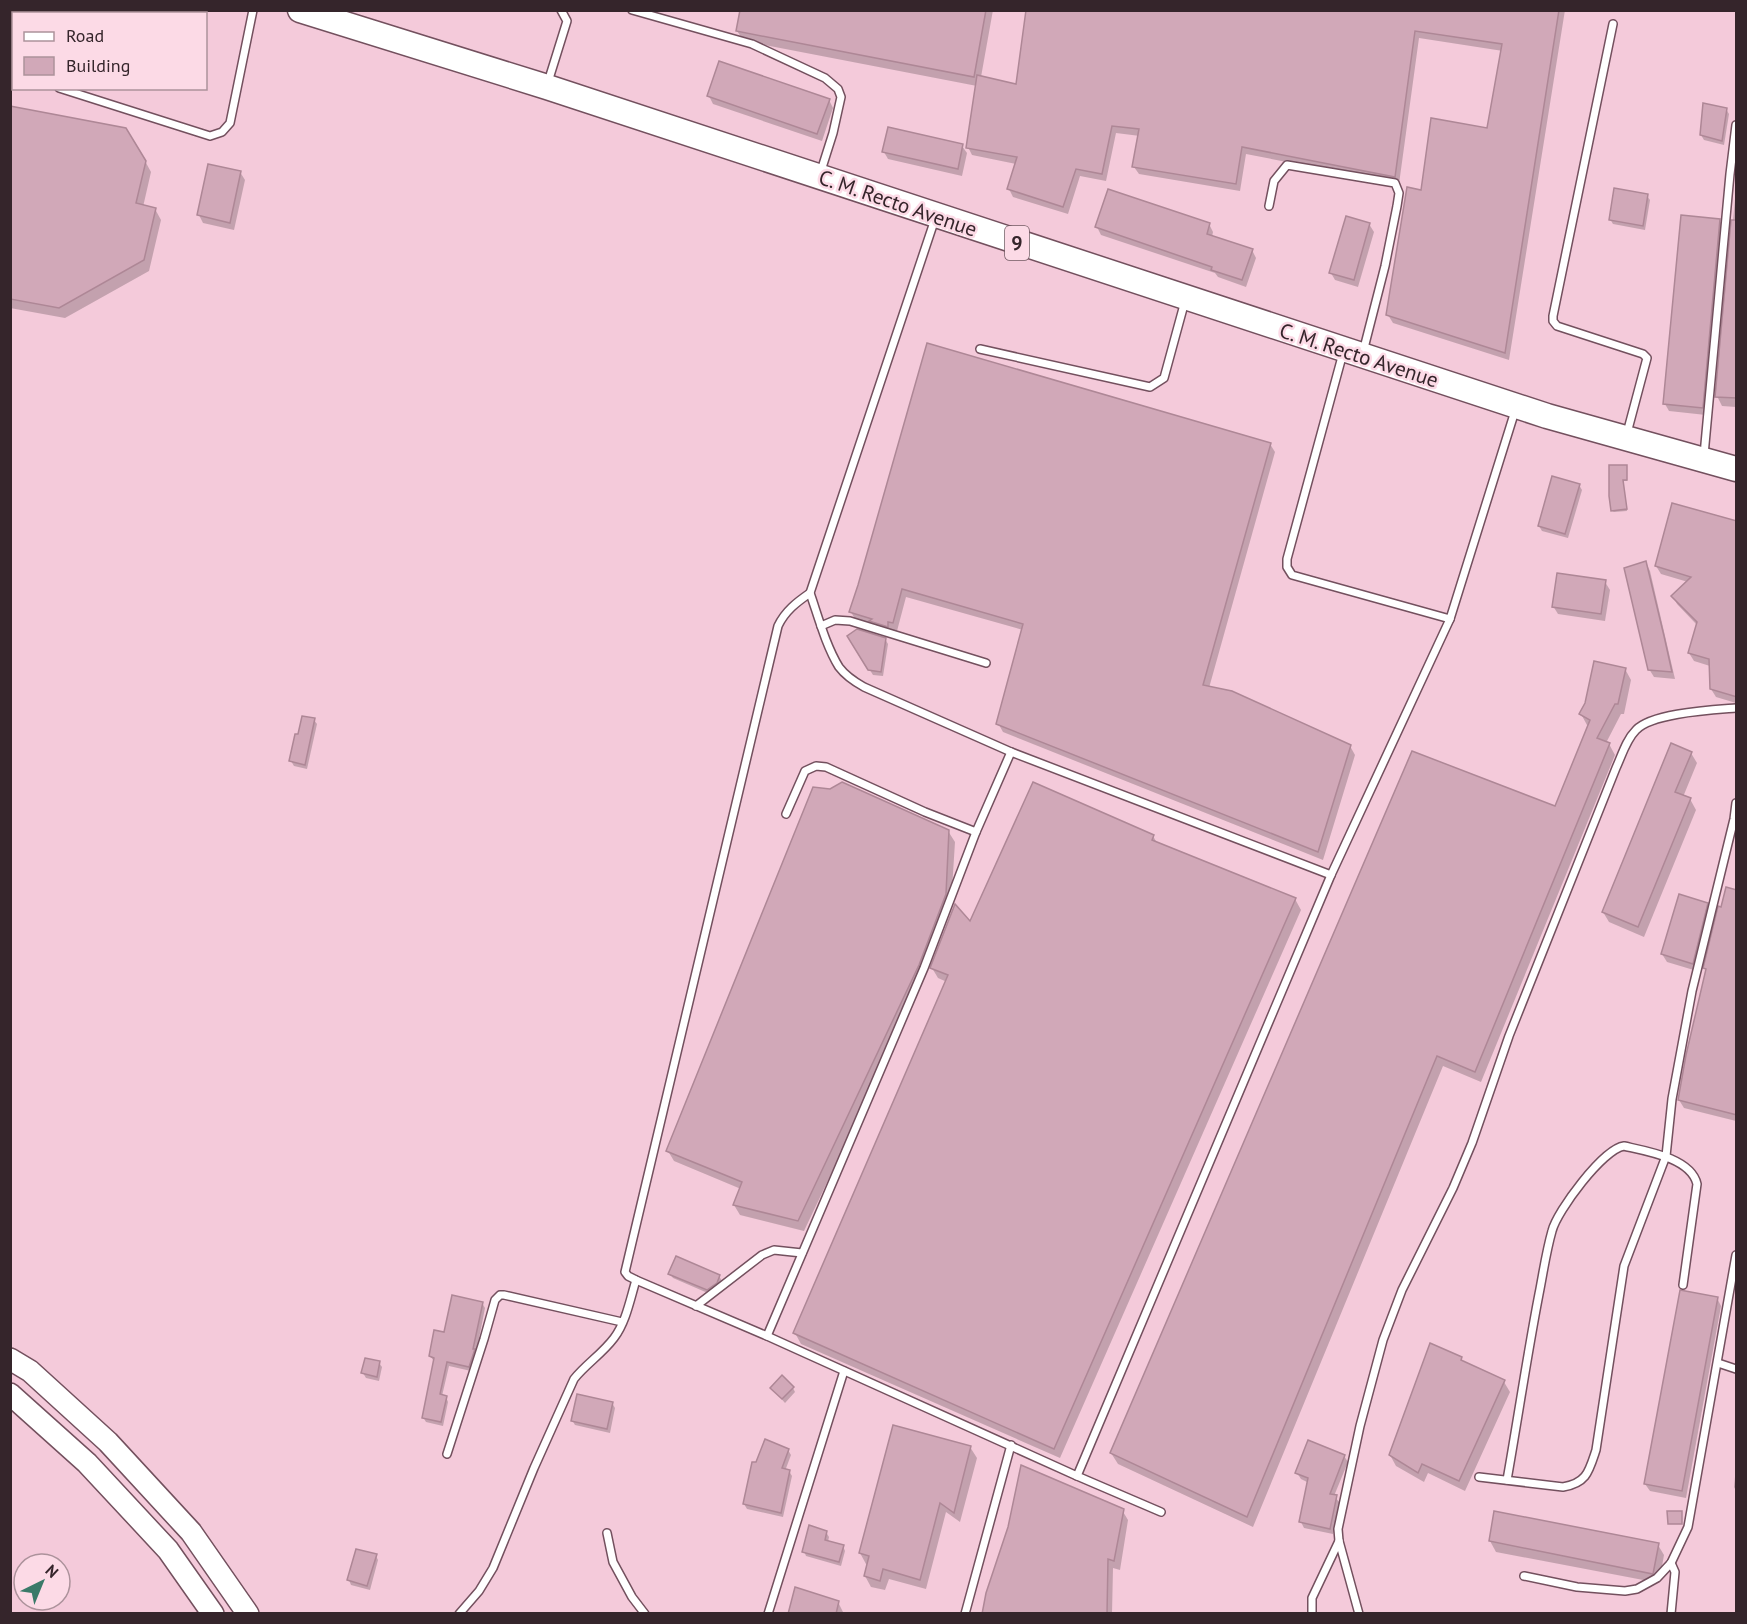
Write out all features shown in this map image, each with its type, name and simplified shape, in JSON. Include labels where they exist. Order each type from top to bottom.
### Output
[{"type":"highway","name":"C. M. Recto Avenue","points":[[300,10],[547,87],[1547,416],[1737,469]]},
{"type":"main road","points":[[10,1359],[30,1371],[123,1458],[191,1532],[248,1614]]},
{"type":"main road","points":[[10,1394],[87,1463],[168,1550],[213,1614]]},
{"type":"lane","points":[[65,90],[210,136],[222,132],[230,123],[253,10]]},
{"type":"lane","points":[[547,87],[567,21],[561,10]]},
{"type":"lane","points":[[632,10],[752,44],[825,78],[838,89],[841,97],[820,176]]},
{"type":"lane","points":[[1613,24],[1553,321],[1557,326],[1643,354],[1647,358],[1626,439]]},
{"type":"lane","points":[[1704,460],[1729,186],[1737,125]]},
{"type":"lane","points":[[1269,206],[1274,181],[1287,165],[1395,183],[1399,193],[1385,266],[1353,352],[1287,559],[1287,567],[1292,575],[1450,619]]},
{"type":"lane","points":[[936,216],[810,592],[788,610],[777,626],[625,1268],[628,1275],[636,1280],[1161,1512]]},
{"type":"lane","points":[[980,349],[1150,387],[1164,378],[1185,298]]},
{"type":"lane","points":[[1077,1476],[1331,875],[1450,619],[1517,405]]},
{"type":"lane","points":[[810,592],[821,626],[840,668],[855,682],[1011,752],[1331,875]]},
{"type":"lane","points":[[821,626],[835,620],[850,621],[986,663]]},
{"type":"lane","points":[[1359,1614],[1339,1541],[1338,1529],[1360,1426],[1383,1340],[1402,1290],[1453,1188],[1472,1143],[1525,995],[1582,849],[1630,737],[1638,728],[1648,722],[1686,713],[1737,708]]},
{"type":"lane","points":[[766,1336],[924,968],[976,832],[1011,752]]},
{"type":"lane","points":[[786,814],[805,771],[816,766],[826,767],[925,812],[976,832]]},
{"type":"lane","points":[[1479,1477],[1563,1487],[1574,1485],[1586,1474],[1596,1450],[1624,1266],[1666,1156],[1672,1099],[1692,991],[1737,803]]},
{"type":"lane","points":[[1507,1480],[1552,1229],[1563,1208],[1593,1170],[1614,1150],[1624,1146],[1666,1156],[1695,1176],[1697,1184],[1683,1285]]},
{"type":"lane","points":[[696,1306],[762,1255],[774,1250],[802,1253]]},
{"type":"lane","points":[[1524,1576],[1577,1587],[1625,1591],[1637,1589],[1657,1578],[1671,1563],[1688,1527],[1737,1255]]},
{"type":"lane","points":[[459,1614],[479,1591],[493,1568],[574,1379],[614,1338],[622,1322],[636,1280]]},
{"type":"lane","points":[[447,1454],[497,1297],[504,1295],[622,1322]]},
{"type":"lane","points":[[1718,1363],[1737,1369]]},
{"type":"lane","points":[[768,1614],[844,1371]]},
{"type":"lane","points":[[965,1614],[1011,1445]]},
{"type":"lane","points":[[607,1533],[613,1562],[632,1597],[645,1614]]},
{"type":"lane","points":[[1312,1614],[1312,1598],[1339,1541]]},
{"type":"lane","points":[[1671,1563],[1675,1572],[1671,1614]]},
{"type":"building","points":[[740,10],[986,10],[974,77],[736,31]]},
{"type":"building","points":[[1026,10],[1559,10],[1505,353],[1386,315],[1407,187],[1421,190],[1431,118],[1487,128],[1502,44],[1415,31],[1395,177],[1242,147],[1236,184],[1132,167],[1139,129],[1112,126],[1102,174],[1076,169],[1063,207],[1007,189],[1017,157],[966,148],[977,75],[1016,84]]},
{"type":"building","points":[[719,61],[830,99],[817,134],[707,96]]},
{"type":"building","points":[[1703,103],[1727,108],[1722,141],[1700,135]]},
{"type":"building","points":[[10,106],[126,128],[146,161],[136,203],[156,208],[144,260],[59,308],[10,299]]},
{"type":"building","points":[[888,127],[963,144],[958,169],[882,152]]},
{"type":"building","points":[[208,164],[241,171],[230,223],[197,215]]},
{"type":"building","points":[[1614,188],[1648,194],[1643,226],[1609,220]]},
{"type":"building","points":[[1108,189],[1210,223],[1207,234],[1253,249],[1242,280],[1211,270],[1212,267],[1095,227]]},
{"type":"building","points":[[1681,215],[1720,219],[1703,408],[1663,404]]},
{"type":"building","points":[[1346,216],[1370,223],[1354,280],[1329,273]]},
{"type":"building","points":[[1731,220],[1737,220],[1737,398],[1715,397]]},
{"type":"building","points":[[927,343],[1271,443],[1203,685],[1232,691],[1351,745],[1318,852],[996,724],[1023,624],[902,589],[893,623],[888,622],[888,627],[849,612]]},
{"type":"building","points":[[1609,465],[1627,465],[1627,480],[1623,480],[1627,509],[1611,511]]},
{"type":"building","points":[[1552,476],[1580,484],[1565,534],[1538,526]]},
{"type":"building","points":[[1672,503],[1737,521],[1737,697],[1710,689],[1709,659],[1688,653],[1697,622],[1671,596],[1691,577],[1655,566]]},
{"type":"building","points":[[1646,561],[1672,672],[1648,670],[1624,568]]},
{"type":"building","points":[[1557,573],[1606,580],[1601,614],[1552,607]]},
{"type":"building","points":[[857,629],[886,638],[881,672],[868,670],[847,636]]},
{"type":"building","points":[[1594,661],[1626,668],[1618,704],[1615,704],[1597,738],[1610,743],[1475,1072],[1437,1056],[1247,1517],[1110,1453],[1412,751],[1555,806],[1590,720],[1579,714],[1585,703]]},
{"type":"building","points":[[302,716],[315,718],[305,765],[289,761]]},
{"type":"building","points":[[1671,743],[1692,752],[1675,792],[1691,798],[1638,927],[1602,912]]},
{"type":"building","points":[[842,782],[949,830],[946,894],[919,965],[798,1221],[733,1205],[742,1182],[666,1151],[813,787],[830,789]]},
{"type":"building","points":[[1033,782],[1154,835],[1152,840],[1296,898],[1054,1449],[793,1333],[948,975],[930,968],[955,904],[970,921]]},
{"type":"building","points":[[1726,887],[1737,890],[1737,1115],[1678,1100],[1706,969],[1703,968],[1718,906],[1721,907]]},
{"type":"building","points":[[1679,894],[1708,903],[1693,964],[1661,954]]},
{"type":"building","points":[[676,1256],[720,1275],[717,1283],[707,1290],[668,1274]]},
{"type":"building","points":[[1680,1290],[1718,1297],[1682,1491],[1644,1484]]},
{"type":"building","points":[[452,1295],[483,1302],[473,1349],[475,1349],[469,1367],[447,1362],[440,1394],[447,1396],[441,1422],[422,1418],[434,1358],[429,1356],[434,1330],[444,1332]]},
{"type":"building","points":[[1430,1343],[1505,1380],[1459,1481],[1422,1464],[1418,1473],[1389,1455]]},
{"type":"building","points":[[365,1358],[380,1361],[377,1377],[361,1373]]},
{"type":"building","points":[[782,1375],[794,1387],[782,1399],[770,1388]]},
{"type":"building","points":[[577,1394],[613,1402],[607,1429],[571,1421]]},
{"type":"building","points":[[893,1425],[971,1446],[954,1513],[940,1503],[920,1580],[883,1569],[880,1581],[864,1576],[869,1556],[859,1553]]},
{"type":"building","points":[[765,1439],[789,1449],[782,1468],[790,1470],[781,1513],[743,1504],[752,1462],[756,1462]]},
{"type":"building","points":[[1308,1440],[1345,1455],[1330,1494],[1337,1495],[1330,1529],[1299,1522],[1308,1478],[1295,1473]]},
{"type":"building","points":[[1021,1465],[1124,1509],[1114,1561],[1108,1559],[1107,1614],[982,1614],[986,1593],[1008,1527]]},
{"type":"building","points":[[1494,1511],[1659,1543],[1653,1574],[1489,1541]]},
{"type":"building","points":[[1667,1511],[1682,1511],[1682,1524],[1668,1524]]},
{"type":"building","points":[[809,1525],[827,1531],[825,1540],[844,1545],[839,1562],[802,1552]]},
{"type":"building","points":[[356,1549],[377,1554],[367,1586],[347,1580]]},
{"type":"building","points":[[795,1587],[839,1601],[836,1614],[788,1614]]}]
